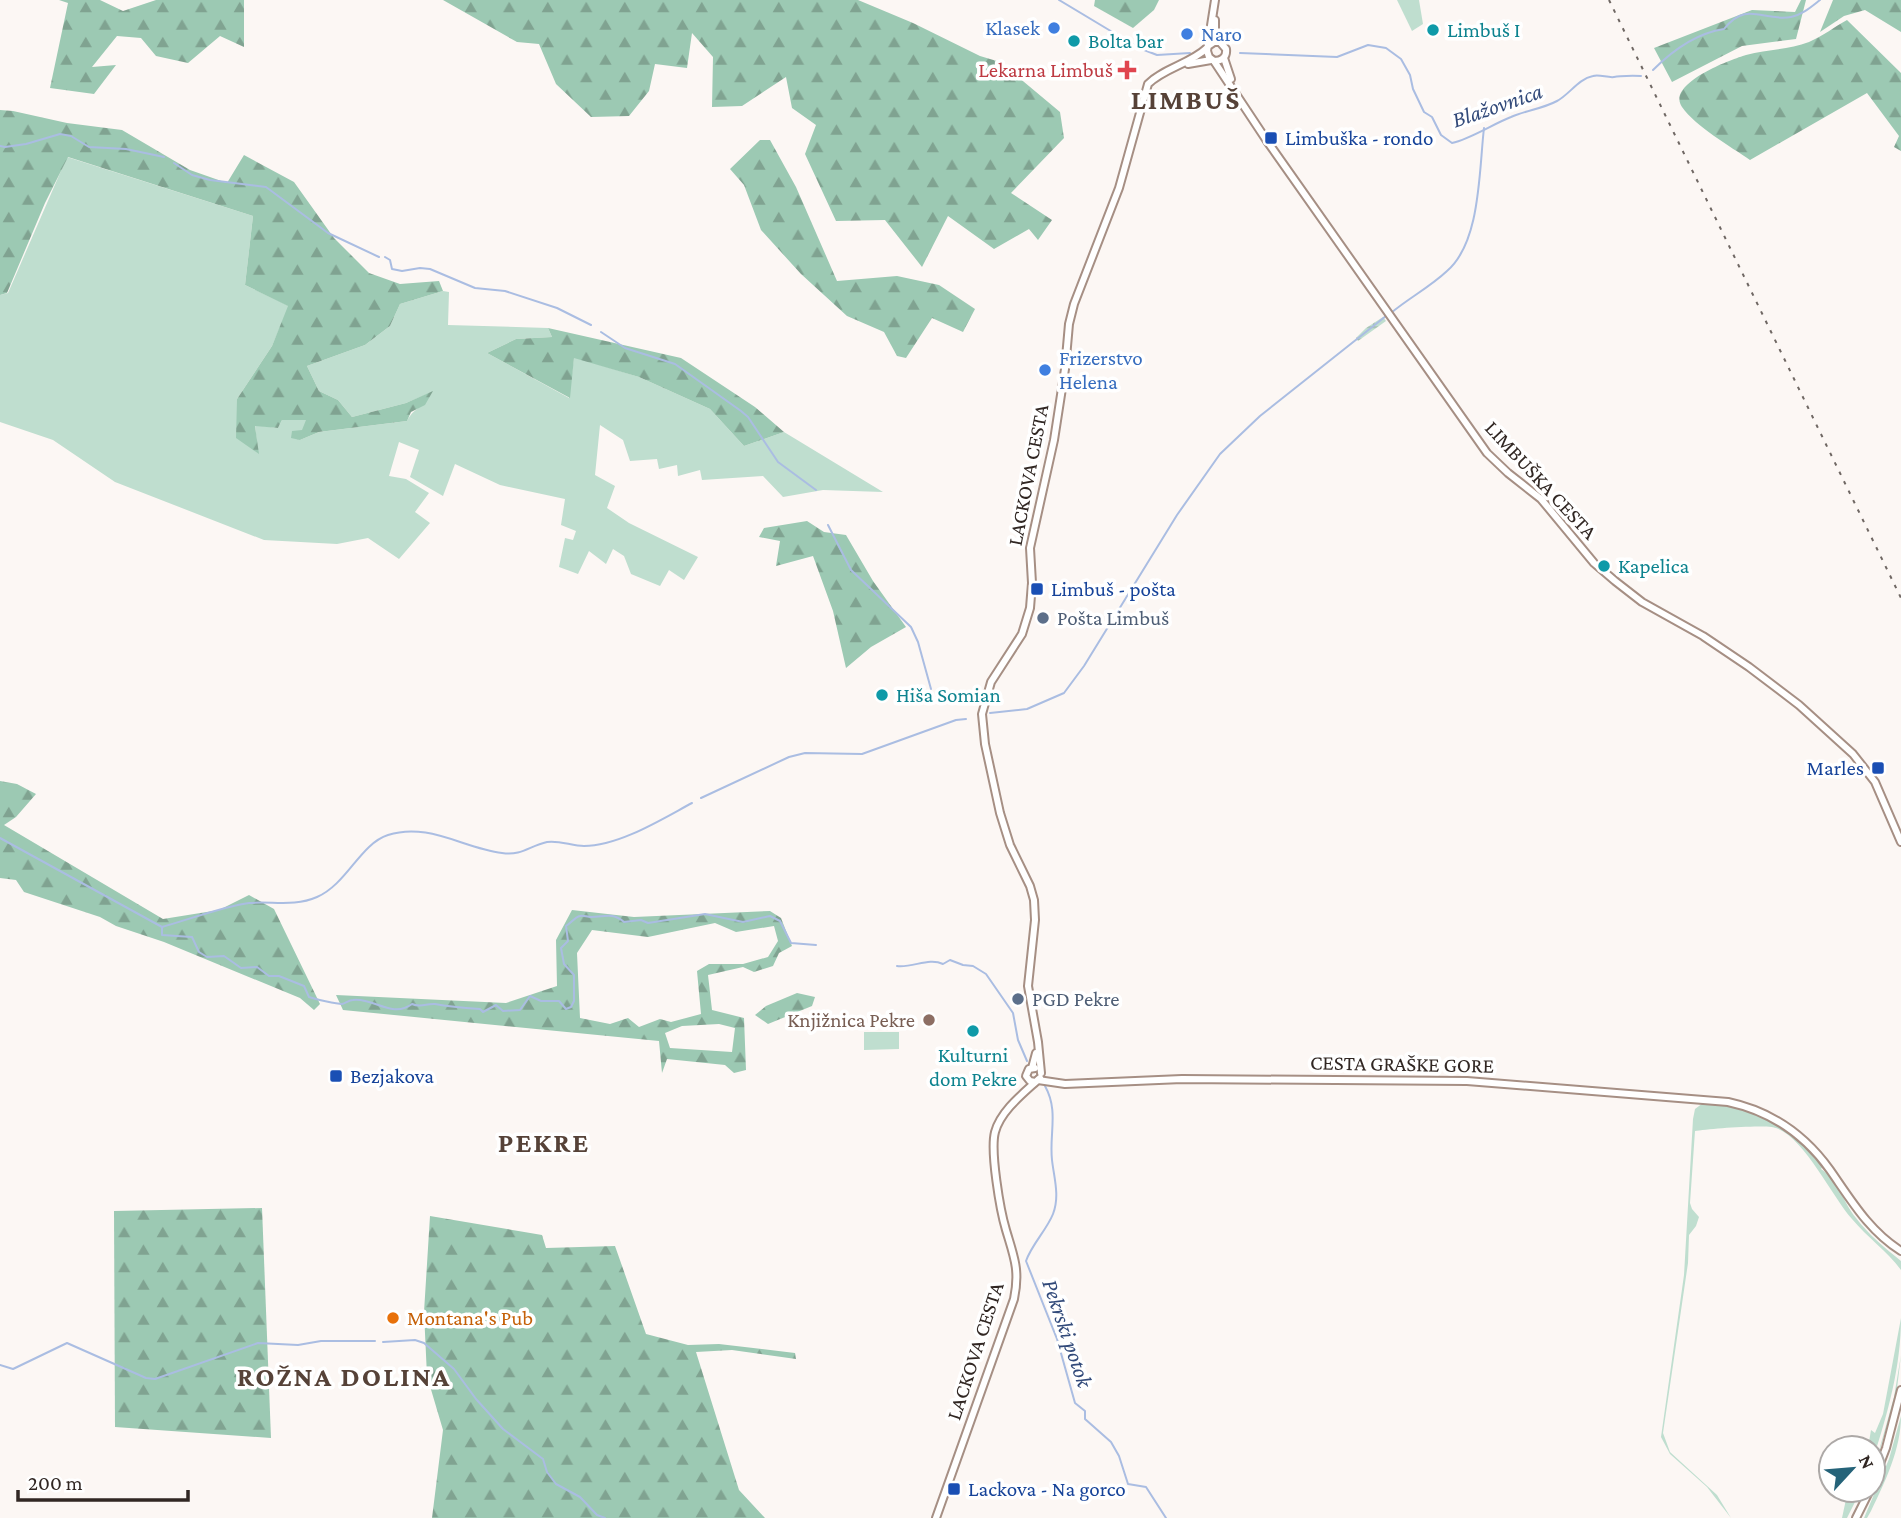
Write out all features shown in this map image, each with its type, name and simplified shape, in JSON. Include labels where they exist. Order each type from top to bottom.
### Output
[{"type":"street","points":[[1214,3],[1215,33],[1226,49],[1224,58],[1239,97]]},
{"type":"street","points":[[1214,3],[1208,47],[1213,60],[1239,97]]},
{"type":"street","points":[[1182,65],[1214,42],[1220,42]]},
{"type":"street","points":[[1182,65],[1224,58]]},
{"type":"street","name":"LACKOVA CESTA","points":[[1036,1077],[1026,1073],[1036,1057],[1027,980],[1035,920],[1034,900],[1010,845],[1000,813],[985,744],[982,714],[991,682],[1022,634],[1030,608],[1030,548],[1054,440],[1074,304],[1119,188],[1148,84],[1182,65]]},
{"type":"street","name":"LIMBUŠKA CESTA","points":[[1239,97],[1386,311],[1496,464],[1541,499],[1600,568],[1642,602],[1724,649],[1833,735],[1860,761],[1882,794],[1901,842]]},
{"type":"street","name":"LACKOVA CESTA","points":[[936,1518],[1014,1299],[1017,1265],[1002,1214],[994,1142],[995,1133],[1003,1117],[1036,1077],[1038,1042],[1035,1033]]},
{"type":"street","name":"CESTA GRAŠKE GORE","points":[[1031,1068],[1036,1077],[1055,1083],[1182,1079],[1467,1081],[1712,1099],[1741,1104],[1764,1113],[1792,1130],[1809,1145],[1872,1228],[1901,1251]]},
{"type":"street","points":[[1887,1444],[1901,1390]]},
{"type":"green space","points":[[59,0],[100,0],[123,11],[156,0],[244,0],[244,47],[220,36],[188,63],[156,56],[141,38],[117,36],[92,67],[116,65],[94,94],[50,88],[68,3]]},
{"type":"green space","points":[[443,0],[858,0],[980,56],[1000,62],[1060,112],[1064,138],[1011,193],[1052,220],[1038,240],[1029,229],[994,249],[948,216],[922,267],[885,220],[836,221],[805,154],[816,125],[792,108],[786,77],[742,106],[712,107],[713,57],[692,33],[687,68],[655,64],[649,91],[629,116],[591,117],[556,84],[539,44],[517,42]]},
{"type":"green space","points":[[1095,0],[1159,0],[1154,10],[1133,28],[1094,6]]},
{"type":"green space","points":[[1397,0],[1419,0],[1423,24],[1412,31]]},
{"type":"green space","points":[[1801,0],[1806,0],[1796,39],[1742,46],[1672,82],[1654,48],[1752,10],[1795,12]]},
{"type":"green space","points":[[1833,0],[1901,0],[1901,32],[1865,10],[1844,16],[1820,32]]},
{"type":"green space","points":[[1847,20],[1901,73],[1901,151],[1894,147],[1899,136],[1867,93],[1750,160],[1704,129],[1682,107],[1679,98],[1683,90],[1702,74],[1746,55],[1809,42]]},
{"type":"green space","points":[[0,110],[122,130],[190,170],[227,183],[244,155],[294,182],[334,238],[369,273],[400,284],[439,281],[443,291],[400,304],[390,326],[365,345],[307,366],[319,391],[338,400],[352,417],[406,403],[433,391],[425,405],[411,412],[407,421],[319,432],[300,440],[291,438],[292,431],[302,430],[306,420],[282,420],[278,428],[255,426],[259,454],[236,438],[237,399],[272,346],[288,306],[245,285],[253,216],[68,157],[45,203],[7,293],[0,295]]},
{"type":"green space","points":[[760,140],[770,140],[796,187],[837,281],[897,276],[939,285],[975,309],[963,332],[932,318],[906,358],[897,356],[884,332],[847,316],[801,274],[761,230],[744,185],[730,169]]},
{"type":"green space","points":[[67,157],[253,216],[245,285],[289,306],[272,346],[237,399],[258,453],[255,425],[278,428],[282,420],[307,420],[300,440],[319,432],[407,421],[432,392],[406,403],[352,417],[338,400],[319,391],[307,366],[365,345],[390,326],[400,304],[443,291],[449,292],[448,325],[548,328],[552,337],[516,339],[487,353],[569,398],[574,357],[639,377],[710,409],[744,446],[784,432],[883,492],[823,490],[783,497],[763,476],[702,480],[700,470],[678,476],[677,465],[659,469],[657,459],[630,461],[623,440],[600,425],[595,475],[615,486],[607,508],[629,523],[698,557],[684,580],[669,570],[660,586],[631,574],[624,556],[613,549],[606,564],[589,551],[578,574],[559,567],[565,538],[573,540],[576,531],[561,525],[565,499],[500,485],[455,464],[443,496],[410,477],[419,450],[399,442],[389,476],[406,479],[429,493],[415,512],[430,523],[399,559],[368,538],[337,544],[264,540],[115,482],[53,440],[0,422],[0,295],[8,293]]},
{"type":"green space","points":[[1383,317],[1386,321],[1358,341],[1356,338],[1366,328]]},
{"type":"green space","points":[[548,328],[681,358],[755,407],[784,432],[744,446],[710,409],[639,377],[574,358],[570,398],[487,353],[516,339],[552,337]]},
{"type":"green space","points":[[807,521],[824,532],[846,535],[873,581],[906,627],[871,647],[846,668],[833,611],[813,556],[776,566],[780,541],[759,537],[764,528]]},
{"type":"green space","points":[[0,781],[17,784],[36,794],[16,817],[4,825],[163,919],[219,910],[249,895],[274,909],[320,1004],[314,1010],[300,998],[164,942],[116,926],[100,917],[24,892],[16,880],[0,878]]},
{"type":"green space","points":[[572,910],[634,917],[770,911],[781,918],[792,946],[779,953],[773,966],[754,972],[743,967],[708,975],[712,1010],[744,1018],[746,1070],[734,1073],[725,1065],[667,1059],[662,1073],[659,1041],[343,1010],[336,995],[506,1003],[557,986],[556,940]],"holes":[[[715,923],[736,932],[774,926],[778,941],[768,957],[743,964],[709,964],[697,971],[701,1014],[671,1022],[660,1019],[639,1027],[628,1018],[610,1024],[580,1018],[577,953],[592,930],[648,937]],[[719,1024],[735,1028],[732,1052],[670,1048],[665,1033],[682,1026]]]},
{"type":"green space","points":[[797,993],[815,997],[812,1006],[768,1024],[755,1015],[766,1006]]},
{"type":"green space","points":[[864,1032],[899,1032],[899,1049],[864,1050]]},
{"type":"green space","points":[[1703,1103],[1738,1108],[1755,1114],[1798,1140],[1823,1166],[1821,1169],[1832,1179],[1861,1224],[1901,1261],[1901,1270],[1852,1219],[1807,1155],[1787,1134],[1776,1128],[1761,1126],[1695,1131],[1690,1203],[1699,1217],[1689,1235],[1688,1263],[1663,1433],[1670,1452],[1717,1495],[1731,1518],[1707,1487],[1670,1454],[1661,1437],[1684,1275],[1693,1119],[1695,1109]]},
{"type":"green space","points":[[262,1208],[271,1438],[115,1427],[114,1211]]},
{"type":"green space","points":[[430,1216],[542,1235],[546,1248],[615,1246],[646,1334],[688,1345],[719,1344],[795,1353],[796,1359],[732,1350],[696,1352],[739,1490],[765,1518],[432,1518],[443,1430],[427,1376],[424,1312]]},
{"type":"green space","points":[[1901,1318],[1899,1354],[1884,1424],[1881,1434],[1870,1434],[1871,1430],[1875,1433],[1883,1414]]},
{"type":"green space","points":[[1901,1355],[1896,1397],[1884,1434],[1894,1397]]},
{"type":"green space","points":[[1901,1416],[1898,1441],[1887,1476]]},
{"type":"green space","points":[[1845,1504],[1854,1504],[1847,1518],[1842,1518]]},
{"type":"green space","points":[[1870,1504],[1874,1504],[1867,1518],[1864,1518]]},
{"type":"waterway","name":"Blažovnica","points":[[1059,0],[1139,48],[1157,55],[1190,53]]},
{"type":"waterway","name":"Blažovnica","points":[[1653,70],[1686,44],[1704,34],[1724,29],[1740,16],[1756,14],[1791,17],[1803,13],[1820,0]]},
{"type":"waterway","name":"Blažovnica","points":[[1240,53],[1337,57],[1368,45],[1386,48],[1401,59],[1424,112],[1432,117],[1441,135],[1452,143],[1511,117],[1557,101],[1588,78],[1641,76]]},
{"type":"waterway","points":[[1391,313],[1434,282],[1458,258],[1472,224],[1484,128]]},
{"type":"waterway","points":[[0,146],[26,144],[60,134],[71,136],[89,147],[126,149],[164,157]]},
{"type":"waterway","points":[[174,163],[192,175],[210,180],[266,187],[328,233],[379,257]]},
{"type":"waterway","points":[[385,257],[390,260],[392,269],[430,269],[475,288],[505,291],[557,308],[591,325]]},
{"type":"waterway","points":[[990,713],[1027,709],[1064,693],[1084,666],[1177,515],[1220,454],[1260,416],[1386,316]]},
{"type":"waterway","points":[[601,332],[625,348],[675,364],[741,411],[748,417],[778,462],[816,490]]},
{"type":"waterway","points":[[828,525],[851,570],[911,627],[931,689]]},
{"type":"waterway","points":[[701,798],[789,757],[805,753],[862,754],[956,720],[966,719]]},
{"type":"waterway","points":[[0,838],[162,927],[249,903],[292,903],[317,897],[337,883],[369,847],[388,835],[403,832],[431,834],[509,854],[547,842],[597,845],[626,837],[692,803]]},
{"type":"waterway","points":[[162,927],[162,935],[192,937],[199,952],[207,957],[224,956],[241,968],[257,967],[269,976],[279,976],[304,986],[309,997],[316,999],[342,1004],[352,1000],[368,1001],[390,1009],[405,1008],[412,1004],[435,1004],[480,1009],[483,1012],[496,1005],[503,1011],[520,1010],[530,996],[541,1001],[559,1001],[566,1009],[571,1007],[574,1001],[574,975],[564,964],[561,948],[568,941],[566,926],[581,916],[612,916],[624,922],[641,920],[648,923],[705,914],[743,922],[770,916],[780,921],[791,943],[816,945]]},
{"type":"waterway","points":[[897,966],[932,962],[943,964],[950,960],[973,966],[986,974],[1013,1013],[1018,1040],[1027,1061]]},
{"type":"waterway","name":"Pekrski potok","points":[[1045,1086],[1053,1114],[1051,1150],[1056,1200],[1053,1214],[1026,1261],[1057,1339],[1075,1403],[1085,1411],[1085,1419],[1111,1442],[1119,1456],[1128,1484],[1146,1487],[1166,1518]]},
{"type":"waterway","points":[[383,1342],[415,1340],[424,1343],[454,1369],[503,1429],[543,1459],[547,1472],[556,1484],[580,1497],[597,1515],[605,1518]]},
{"type":"waterway","points":[[0,1365],[13,1369],[67,1343],[146,1378],[155,1379],[258,1343],[298,1345],[321,1341],[375,1341]]},
{"type":"railway","points":[[1609,0],[1901,598]]},
{"type":"place","name":"Klasek","points":[[1054,28]]},
{"type":"place","name":"Limbuš I","points":[[1433,30]]},
{"type":"place","name":"Naro","points":[[1187,34]]},
{"type":"place","name":"Bolta bar","points":[[1074,41]]},
{"type":"place","name":"Lekarna Limbuš","points":[[1127,70]]},
{"type":"place","name":"Limbuška - rondo","points":[[1271,138]]},
{"type":"place","name":"Frizerstvo Helena","points":[[1045,370]]},
{"type":"place","name":"Kapelica","points":[[1604,566]]},
{"type":"place","name":"Limbuš - pošta","points":[[1037,589]]},
{"type":"place","name":"Pošta Limbuš","points":[[1043,618]]},
{"type":"place","name":"Hiša Somian","points":[[882,695]]},
{"type":"place","name":"Marles","points":[[1878,768]]},
{"type":"place","name":"PGD Pekre","points":[[1018,999]]},
{"type":"place","name":"Knjižnica Pekre","points":[[929,1020]]},
{"type":"place","name":"Kulturni dom Pekre","points":[[973,1031]]},
{"type":"place","name":"Bezjakova","points":[[336,1076]]},
{"type":"place","name":"Montana's Pub","points":[[393,1318]]},
{"type":"place","name":"Lackova - Na gorco","points":[[954,1489]]},
{"type":"district","name":"LIMBUŠ","points":[[1186,99]]},
{"type":"district","name":"PEKRE","points":[[544,1142]]},
{"type":"district","name":"ROŽNA DOLINA","points":[[344,1376]]}]
